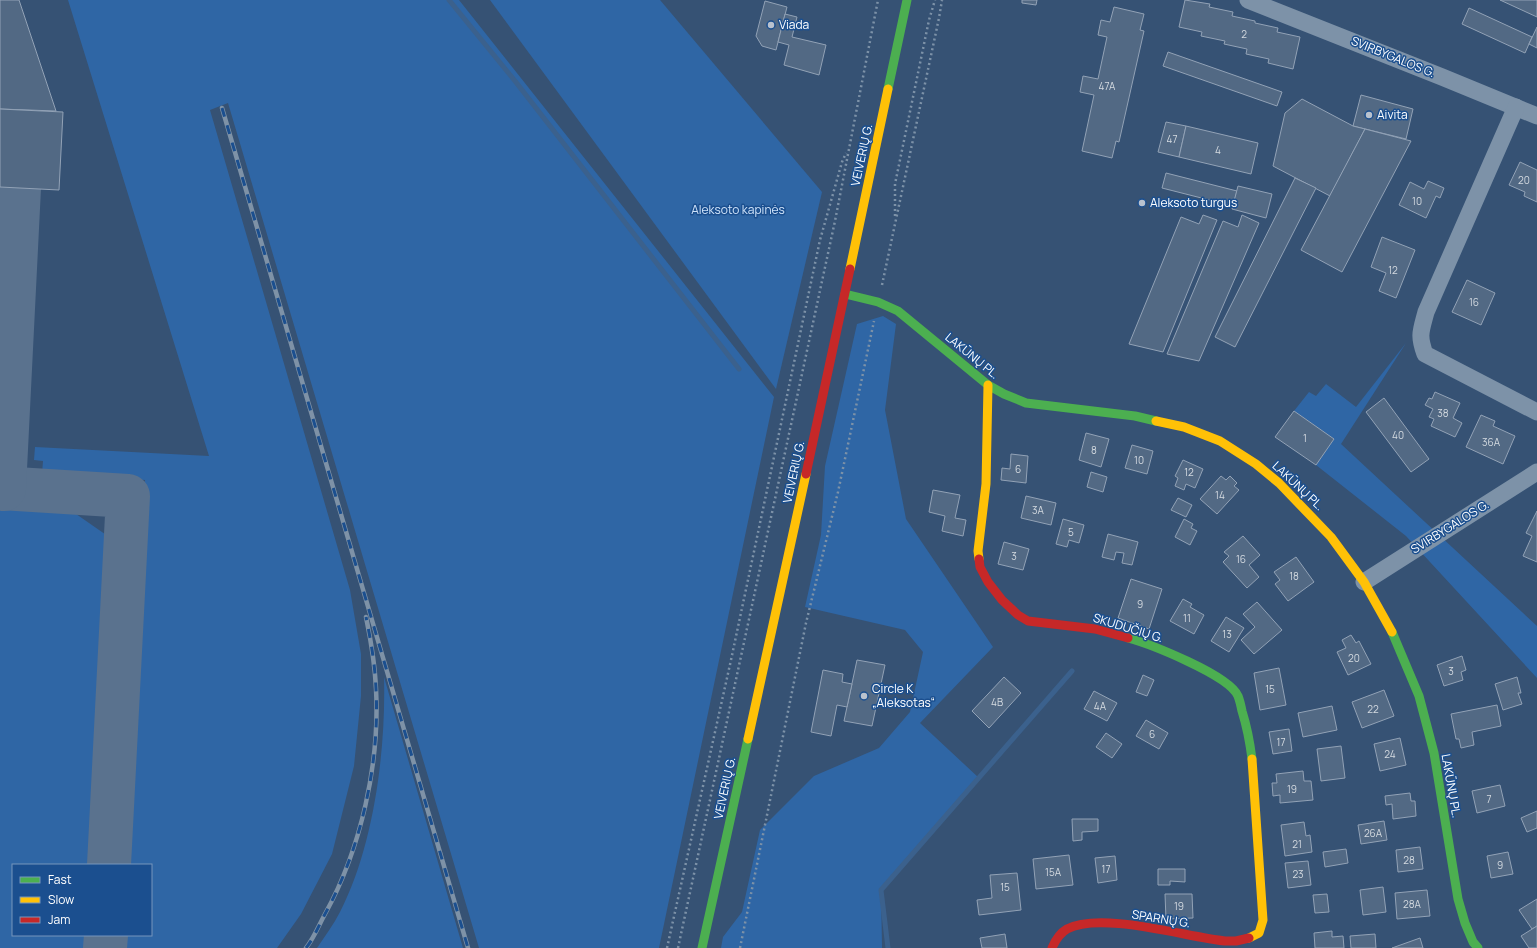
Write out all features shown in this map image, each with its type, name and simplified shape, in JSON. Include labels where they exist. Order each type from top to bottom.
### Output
[{"type":"street","name":"VEIVERIŲ G.","points":[[702,948],[845,294],[907,0]]},
{"type":"street","name":"SVIRBYGALOS G.","points":[[1248,0],[1537,116]]},
{"type":"street","points":[[1516,107],[1426,312],[1421,329],[1420,341],[1425,354],[1537,412]]},
{"type":"street","name":"LAKŪNŲ PL.","points":[[845,294],[878,302],[898,311],[988,385],[1004,394],[1026,403],[1135,416],[1184,427],[1220,441],[1256,464],[1280,482],[1331,537],[1364,582],[1395,636],[1419,696],[1434,753],[1458,899],[1465,923],[1473,942],[1478,948]]},
{"type":"street","name":"SKUDUČIŲ G.","points":[[988,385],[986,484],[978,551],[980,568],[988,582],[1002,600],[1018,615],[1028,621],[1095,629],[1139,641],[1173,655],[1220,678],[1238,695],[1250,740],[1254,769],[1263,920]]},
{"type":"street","name":"SVIRBYGALOS G.","points":[[1364,582],[1537,472]]},
{"type":"street","name":"SPARNŲ G.","points":[[1052,948],[1068,929],[1084,926],[1107,924],[1132,926],[1228,942],[1255,936],[1261,931],[1263,920]]},
{"type":"path","points":[[678,948],[835,222],[878,0]]},
{"type":"path","points":[[895,223],[895,184],[929,20],[935,0]]},
{"type":"path","points":[[740,948],[806,623],[838,492],[942,0]]},
{"type":"path","points":[[667,948],[820,240],[842,162],[848,149]]},
{"type":"green space","points":[[68,0],[459,0],[774,397],[659,948],[479,948],[228,103],[210,110],[350,590],[361,654],[361,696],[354,766],[332,854],[301,914],[277,948],[117,948],[117,936],[152,936],[152,864],[122,864],[145,480],[42,474],[43,461],[34,460],[35,447],[209,456]]},
{"type":"green space","name":"Aleksoto kapinės","points":[[490,0],[660,0],[822,192],[776,389]]},
{"type":"green space","points":[[883,316],[896,324],[885,410],[906,519],[993,647],[920,723],[979,778],[881,890],[882,948],[721,948],[723,937],[742,912],[760,830],[814,776],[879,748],[910,712],[923,652],[905,630],[805,607],[821,535],[825,466],[857,324]]},
{"type":"green space","points":[[1406,343],[1341,444],[1537,626],[1537,678],[1406,536],[1316,465],[1334,439],[1294,411],[1309,392],[1316,396],[1326,384],[1356,407]]},
{"type":"green space","points":[[0,504],[66,507],[112,539],[93,864],[12,864],[12,936],[88,936],[88,948],[0,948]]},
{"type":"green space","points":[[384,677],[463,948],[317,948],[338,916],[352,886],[362,858],[376,797],[380,766],[383,735]]},
{"type":"building","points":[[0,0],[19,0],[56,111],[0,109]]},
{"type":"building","points":[[1022,0],[1037,0],[1036,5],[1022,3]]},
{"type":"building","points":[[1185,0],[1210,4],[1209,7],[1233,12],[1232,16],[1278,28],[1277,32],[1300,37],[1293,69],[1268,63],[1269,59],[1246,54],[1247,49],[1224,44],[1225,41],[1201,36],[1202,32],[1179,27]]},
{"type":"building","points":[[1500,0],[1537,0],[1537,17]]},
{"type":"building","name":"Viada","points":[[765,1],[787,7],[776,50],[762,46],[756,36]]},
{"type":"building","points":[[1114,7],[1144,14],[1140,30],[1144,31],[1119,142],[1116,141],[1112,158],[1082,151],[1094,95],[1080,92],[1083,76],[1098,79],[1107,37],[1098,35],[1101,20],[1110,22]]},
{"type":"building","points":[[1469,8],[1532,37],[1525,53],[1462,24]]},
{"type":"building","points":[[785,14],[797,17],[792,37],[826,45],[819,75],[784,65],[789,45],[778,42]]},
{"type":"building","points":[[1537,27],[1537,48],[1529,44]]},
{"type":"building","points":[[1168,52],[1282,92],[1277,106],[1163,66]]},
{"type":"building","points":[[1361,95],[1413,109],[1406,139],[1353,126]]},
{"type":"building","points":[[1302,99],[1353,126],[1365,129],[1330,196],[1273,166],[1285,113]]},
{"type":"building","points":[[0,109],[63,112],[59,190],[0,187]]},
{"type":"building","points":[[1166,122],[1186,126],[1179,157],[1158,152]]},
{"type":"building","points":[[1186,126],[1258,143],[1251,174],[1179,157]]},
{"type":"building","points":[[1365,129],[1411,141],[1342,272],[1301,250]]},
{"type":"building","points":[[1520,162],[1537,170],[1537,202],[1524,196],[1525,192],[1509,185]]},
{"type":"building","points":[[1166,173],[1237,191],[1233,206],[1162,188]]},
{"type":"building","points":[[1295,178],[1316,188],[1235,347],[1215,337]]},
{"type":"building","points":[[1428,181],[1444,188],[1440,198],[1436,196],[1426,218],[1399,205],[1410,182],[1424,189]]},
{"type":"building","points":[[1238,186],[1272,194],[1266,218],[1232,209]]},
{"type":"building","points":[[1203,215],[1217,220],[1163,352],[1129,344],[1181,217],[1199,224]]},
{"type":"building","points":[[1242,215],[1259,223],[1199,361],[1167,354],[1223,221],[1238,227]]},
{"type":"building","points":[[1382,237],[1415,250],[1396,298],[1379,291],[1386,273],[1371,267]]},
{"type":"building","points":[[1467,280],[1495,293],[1481,325],[1452,312]]},
{"type":"building","points":[[1435,392],[1460,403],[1453,418],[1462,423],[1455,437],[1431,426],[1434,419],[1429,417],[1433,409],[1425,405],[1429,398],[1432,399]]},
{"type":"building","points":[[1384,398],[1429,459],[1411,472],[1366,412]]},
{"type":"building","points":[[1294,411],[1334,439],[1316,465],[1275,437]]},
{"type":"building","points":[[1481,415],[1495,421],[1493,426],[1515,436],[1503,464],[1466,447]]},
{"type":"building","points":[[1086,433],[1109,439],[1101,467],[1079,460]]},
{"type":"building","points":[[1132,445],[1153,451],[1147,474],[1125,468]]},
{"type":"building","points":[[1011,454],[1028,456],[1026,483],[1001,480],[1002,468],[1010,469]]},
{"type":"building","points":[[1183,460],[1203,469],[1195,488],[1186,484],[1184,490],[1175,486],[1178,478],[1175,476]]},
{"type":"building","points":[[1091,472],[1107,477],[1103,492],[1087,487]]},
{"type":"building","points":[[1221,476],[1226,480],[1230,476],[1237,483],[1234,486],[1239,490],[1217,514],[1200,499]]},
{"type":"building","points":[[933,490],[960,495],[955,518],[966,520],[963,536],[942,531],[945,516],[929,512]]},
{"type":"building","points":[[1026,496],[1056,503],[1051,525],[1021,518]]},
{"type":"building","points":[[1178,498],[1192,505],[1186,517],[1171,510]]},
{"type":"building","points":[[1537,511],[1537,562],[1523,556],[1532,536],[1526,533]]},
{"type":"building","points":[[1063,519],[1084,525],[1079,543],[1069,540],[1067,547],[1056,544]]},
{"type":"building","points":[[1184,519],[1193,524],[1191,528],[1197,531],[1190,545],[1175,537]]},
{"type":"building","points":[[1108,534],[1138,542],[1132,565],[1122,563],[1124,553],[1116,552],[1114,560],[1102,557]]},
{"type":"building","points":[[1243,536],[1260,555],[1249,565],[1259,577],[1247,588],[1223,562],[1229,556],[1224,552]]},
{"type":"building","points":[[1004,542],[1029,549],[1023,570],[998,564]]},
{"type":"building","points":[[1296,557],[1314,582],[1288,601],[1275,584],[1280,580],[1274,572]]},
{"type":"building","points":[[1131,579],[1162,589],[1149,629],[1118,618]]},
{"type":"building","points":[[1183,599],[1192,604],[1190,607],[1204,615],[1194,634],[1170,621]]},
{"type":"building","points":[[1257,602],[1282,630],[1254,654],[1241,640],[1255,627],[1243,614]]},
{"type":"building","points":[[1226,617],[1244,628],[1229,652],[1211,641]]},
{"type":"building","points":[[1351,635],[1356,643],[1359,641],[1371,664],[1348,675],[1337,652],[1346,648],[1342,640]]},
{"type":"building","points":[[1462,656],[1466,670],[1461,672],[1463,680],[1444,686],[1437,665]]},
{"type":"building","name":"Circle K „Aleksotas“","points":[[857,660],[885,665],[872,726],[844,721]]},
{"type":"building","points":[[1279,668],[1286,705],[1260,710],[1254,673]]},
{"type":"building","points":[[823,670],[843,674],[842,682],[852,684],[847,707],[837,705],[831,736],[811,732]]},
{"type":"building","points":[[1143,675],[1154,680],[1147,696],[1136,692]]},
{"type":"building","points":[[1004,677],[1021,693],[989,728],[972,711]]},
{"type":"building","points":[[1517,677],[1521,693],[1518,693],[1522,704],[1503,710],[1495,684]]},
{"type":"building","points":[[1384,690],[1394,716],[1362,728],[1352,702]]},
{"type":"building","points":[[1094,691],[1117,703],[1107,721],[1084,709]]},
{"type":"building","points":[[1497,705],[1501,726],[1472,732],[1474,745],[1461,748],[1459,739],[1456,739],[1451,714]]},
{"type":"building","points":[[1332,706],[1337,730],[1303,737],[1298,713]]},
{"type":"building","points":[[1146,720],[1168,733],[1159,749],[1136,736]]},
{"type":"building","points":[[1289,729],[1292,751],[1273,754],[1269,732]]},
{"type":"building","points":[[1106,733],[1122,744],[1112,758],[1096,747]]},
{"type":"building","points":[[1400,738],[1406,765],[1380,771],[1374,744]]},
{"type":"building","points":[[1341,746],[1345,778],[1321,781],[1317,749]]},
{"type":"building","points":[[1303,771],[1304,781],[1311,781],[1313,800],[1280,803],[1280,795],[1273,796],[1272,783],[1277,783],[1276,774]]},
{"type":"building","points":[[1500,785],[1505,806],[1477,813],[1472,791]]},
{"type":"building","points":[[1410,793],[1411,801],[1415,801],[1416,816],[1393,819],[1392,804],[1386,805],[1385,796]]},
{"type":"building","points":[[1537,811],[1537,828],[1527,832],[1521,818]]},
{"type":"building","points":[[1072,819],[1098,819],[1098,831],[1082,832],[1082,840],[1073,841]]},
{"type":"building","points":[[1384,821],[1387,840],[1361,844],[1358,825]]},
{"type":"building","points":[[1304,822],[1306,836],[1310,835],[1312,852],[1285,856],[1281,825]]},
{"type":"building","points":[[1420,847],[1423,869],[1398,872],[1396,850]]},
{"type":"building","points":[[1346,849],[1348,863],[1325,867],[1323,852]]},
{"type":"building","points":[[1508,852],[1513,874],[1491,878],[1487,856]]},
{"type":"building","points":[[1069,855],[1073,885],[1036,889],[1033,859]]},
{"type":"building","points":[[1115,856],[1117,880],[1098,883],[1095,858]]},
{"type":"building","points":[[1308,861],[1311,885],[1288,888],[1285,863]]},
{"type":"building","points":[[1158,869],[1185,869],[1185,882],[1170,881],[1170,885],[1158,885]]},
{"type":"building","points":[[1017,873],[1021,910],[979,915],[977,900],[992,898],[990,875]]},
{"type":"building","points":[[1383,887],[1386,912],[1363,915],[1360,890]]},
{"type":"building","points":[[1427,890],[1430,916],[1397,919],[1395,893]]},
{"type":"building","points":[[1165,894],[1192,894],[1193,918],[1166,919]]},
{"type":"building","points":[[1327,894],[1329,912],[1315,913],[1313,895]]},
{"type":"building","points":[[1537,899],[1537,926],[1532,929],[1519,910]]},
{"type":"building","points":[[1537,926],[1537,948],[1529,948],[1521,936]]},
{"type":"building","points":[[1332,931],[1332,937],[1343,936],[1344,948],[1315,948],[1314,933]]},
{"type":"building","points":[[1005,934],[1007,948],[982,948],[980,938]]},
{"type":"building","points":[[1375,934],[1376,948],[1351,948],[1350,936]]},
{"type":"building","points":[[1420,938],[1423,948],[1392,948]]},
{"type":"waterway","points":[[449,0],[515,81],[739,369]]},
{"type":"waterway","points":[[888,948],[881,890],[1072,671]]},
{"type":"taxiway","points":[[4,489],[19,188]]},
{"type":"taxiway","points":[[0,488],[128,496],[109,864]]},
{"type":"taxiway","points":[[105,948],[106,936]]},
{"type":"railway","points":[[222,108],[468,948]]},
{"type":"railway","points":[[306,948],[314,936],[338,889],[349,862],[366,805],[375,746],[376,717],[375,671],[366,617]]},
{"type":"traffic: fast","points":[[888,89],[907,0]]},
{"type":"traffic: fast","points":[[845,294],[878,302],[898,311],[988,385],[1004,394],[1026,403],[1135,416],[1156,421]]},
{"type":"traffic: fast","points":[[1392,632],[1419,696],[1434,753],[1458,899],[1465,923],[1473,942],[1478,948]]},
{"type":"traffic: fast","points":[[1128,638],[1188,661],[1220,679],[1232,688],[1238,696],[1240,702],[1252,759]]},
{"type":"traffic: fast","points":[[702,948],[748,739]]},
{"type":"traffic: slow","points":[[850,269],[888,89]]},
{"type":"traffic: slow","points":[[979,559],[978,551],[986,484],[988,385]]},
{"type":"traffic: slow","points":[[1156,421],[1184,427],[1220,441],[1256,464],[1279,483],[1331,537],[1364,582],[1392,632]]},
{"type":"traffic: slow","points":[[748,739],[806,474]]},
{"type":"traffic: slow","points":[[1249,938],[1259,933],[1263,920],[1252,759]]},
{"type":"traffic: jam","points":[[806,474],[850,269]]},
{"type":"traffic: jam","points":[[979,559],[980,567],[988,582],[1002,600],[1018,615],[1028,621],[1095,629],[1128,638]]},
{"type":"traffic: jam","points":[[1052,948],[1058,937],[1067,929],[1082,924],[1101,923],[1144,927],[1225,941],[1236,941],[1249,938]]},
{"type":"place","name":"Viada","points":[[771,25]]},
{"type":"place","name":"Aivita","points":[[1369,115]]},
{"type":"place","name":"Aleksoto turgus","points":[[1142,203]]},
{"type":"place","name":"Circle K „Aleksotas“","points":[[864,696]]}]
